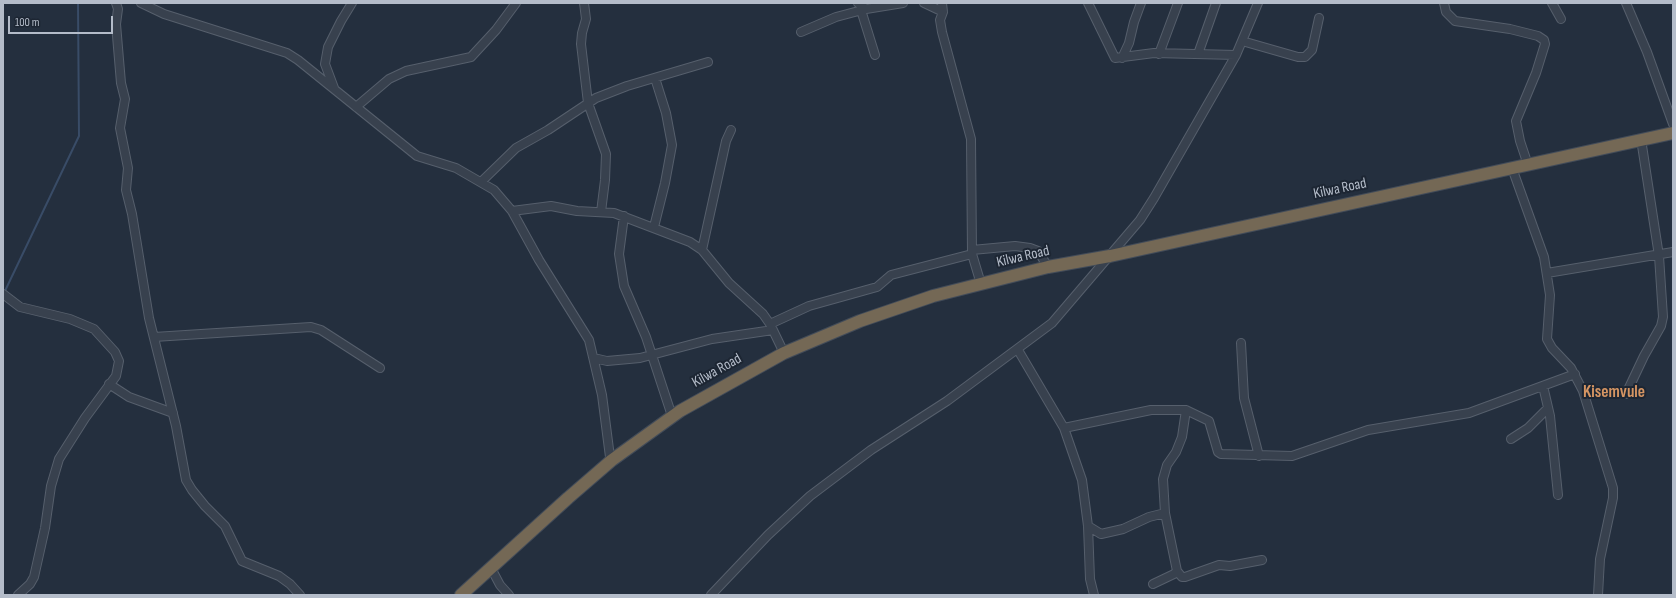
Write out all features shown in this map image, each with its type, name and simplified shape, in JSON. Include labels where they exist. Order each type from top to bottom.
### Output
[{"type":"highway","name":"Kilwa Road","points":[[461,595],[612,460],[672,416],[715,390],[784,353],[889,310],[933,296],[1048,267],[1110,256],[1673,133]]},
{"type":"street","points":[[116,3],[118,9],[116,24],[121,83],[125,99],[120,128],[128,168],[126,190],[132,214],[145,296],[173,412],[186,480],[192,490],[225,526],[242,561],[278,576],[290,584],[300,595]]},
{"type":"street","points":[[142,3],[164,14],[287,54],[298,60],[417,156],[456,168],[494,190],[512,211],[539,260],[589,340],[602,395],[610,457],[612,460]]},
{"type":"street","points":[[336,91],[327,72],[325,58],[328,47],[352,3]]},
{"type":"street","points":[[356,107],[390,79],[406,71],[471,57],[496,30],[516,3]]},
{"type":"street","points":[[584,3],[586,19],[582,33],[582,44],[588,103],[606,154],[605,180],[601,212]]},
{"type":"street","points":[[801,32],[862,7],[903,3]]},
{"type":"street","points":[[924,3],[943,12]]},
{"type":"street","points":[[942,3],[943,12],[940,20],[942,32],[971,139],[972,252],[981,284]]},
{"type":"street","points":[[1122,58],[1129,43],[1134,22],[1141,3]]},
{"type":"street","points":[[1159,54],[1178,3]]},
{"type":"street","points":[[1198,54],[1216,3]]},
{"type":"street","points":[[711,595],[768,536],[810,496],[871,450],[947,401],[1018,350],[1052,323],[1140,220],[1236,55],[1258,3]]},
{"type":"street","points":[[1444,3],[1446,12],[1454,21],[1510,29],[1538,36],[1545,41],[1536,74],[1516,122],[1520,141],[1528,165]]},
{"type":"street","points":[[1552,3],[1561,19]]},
{"type":"street","points":[[1626,3],[1645,46],[1673,124]]},
{"type":"street","points":[[1091,5],[1113,57],[1117,59],[1144,54],[1236,55]]},
{"type":"street","points":[[862,7],[875,55]]},
{"type":"street","points":[[1242,41],[1298,58],[1305,57],[1312,50],[1319,18]]},
{"type":"street","points":[[481,182],[516,148],[596,98],[708,62]]},
{"type":"street","points":[[654,227],[665,184],[672,145],[666,113],[655,78]]},
{"type":"street","points":[[702,250],[726,141],[731,130]]},
{"type":"street","points":[[1626,394],[1662,322],[1658,254],[1641,139]]},
{"type":"street","points":[[1512,168],[1544,257],[1550,295],[1546,339],[1575,374],[1588,406],[1614,494],[1600,559],[1598,595]]},
{"type":"street","points":[[512,211],[551,206],[577,211],[601,212],[624,216],[690,242],[702,250],[729,283],[753,302],[771,327],[784,353]]},
{"type":"street","points":[[624,216],[619,254],[624,286],[653,355],[672,416]]},
{"type":"street","points":[[594,358],[609,361],[640,358],[712,339],[771,327],[809,306],[877,287],[891,275],[972,252],[1015,246],[1030,248],[1038,251],[1048,267]]},
{"type":"street","points":[[1547,273],[1673,252]]},
{"type":"street","points":[[3,294],[20,307],[70,319],[94,329],[116,352],[119,360],[119,369],[59,459],[50,486],[45,528],[34,577],[30,584],[18,595]]},
{"type":"street","points":[[154,337],[311,327],[321,330],[380,368]]},
{"type":"street","points":[[1241,343],[1244,398],[1259,456]]},
{"type":"street","points":[[1018,350],[1064,428],[1082,480],[1088,526],[1090,579],[1094,595]]},
{"type":"street","points":[[1064,428],[1151,410],[1186,410],[1208,421],[1218,452],[1221,454],[1292,456],[1368,430],[1469,413],[1575,374]]},
{"type":"street","points":[[109,384],[130,397],[173,412]]},
{"type":"street","points":[[1543,386],[1548,408],[1558,495]]},
{"type":"street","points":[[1511,439],[1528,428],[1548,408]]},
{"type":"street","points":[[1186,410],[1182,437],[1164,475],[1165,513],[1177,571],[1182,577],[1185,577],[1219,565],[1230,566],[1262,560]]},
{"type":"street","points":[[1088,526],[1101,534],[1123,529],[1149,517],[1165,513]]},
{"type":"street","points":[[491,568],[500,585],[509,595]]},
{"type":"street","points":[[1153,584],[1174,574],[1177,571]]},
{"type":"waterway","points":[[4,293],[79,136],[78,3]]},
{"type":"district","name":"Kisemvule","points":[[1614,393]]}]
